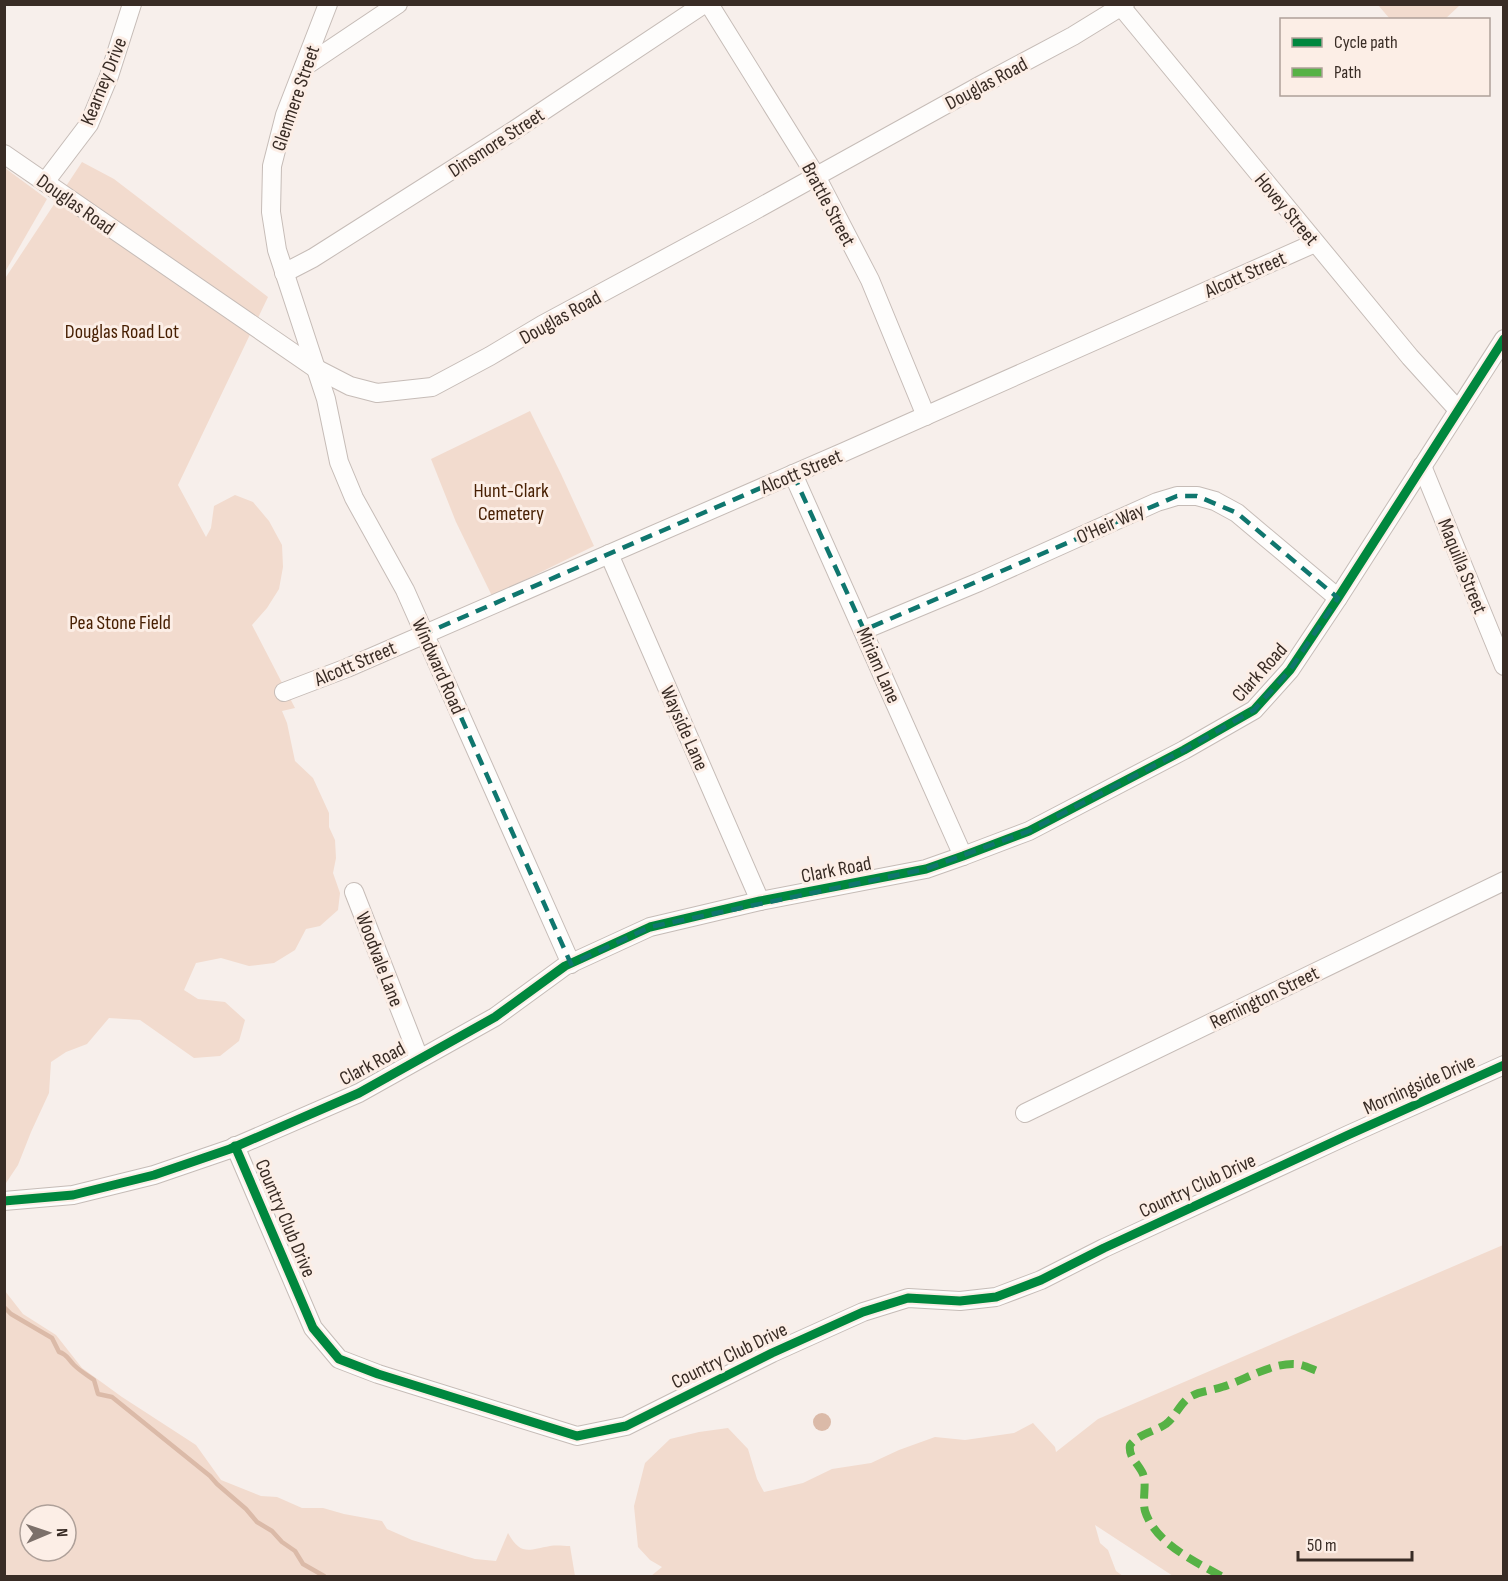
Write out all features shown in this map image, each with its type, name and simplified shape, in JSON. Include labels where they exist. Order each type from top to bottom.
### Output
[{"type":"street","name":"Kearney Drive","points":[[45,182],[89,124],[109,76],[132,4]]},
{"type":"street","name":"Glenmere Street","points":[[315,368],[277,250],[271,212],[272,166],[285,115],[328,4]]},
{"type":"street","points":[[304,67],[398,4]]},
{"type":"street","name":"Dinsmore Street","points":[[284,273],[314,258],[506,136],[704,4]]},
{"type":"street","name":"Brattle Street","points":[[709,4],[816,176],[870,280],[926,416]]},
{"type":"street","name":"Douglas Road","points":[[4,154],[315,368],[350,386],[377,393],[432,387],[1073,36],[1122,5]]},
{"type":"street","name":"Hovey Street","points":[[1122,5],[1315,243],[1410,357],[1458,410]]},
{"type":"street","name":"Alcott Street","points":[[284,692],[346,668],[793,474],[1315,243]]},
{"type":"street","name":"Clark Road","points":[[4,1201],[73,1195],[154,1175],[235,1146],[359,1093],[495,1017],[565,966],[650,927],[760,901],[926,869],[963,856],[1029,831],[1184,750],[1254,710],[1290,670],[1503,339]]},
{"type":"street","name":"Windward Road","points":[[315,368],[326,399],[339,462],[354,498],[405,590],[571,964]]},
{"type":"street","name":"Maquilla Street","points":[[1422,466],[1503,666]]},
{"type":"street","name":"Miriam Lane","points":[[793,474],[963,856]]},
{"type":"street","name":"O'Heir Way","points":[[864,630],[980,582],[1157,502],[1177,496],[1197,496],[1215,501],[1237,513],[1338,598]]},
{"type":"street","name":"Wayside Lane","points":[[609,554],[760,901]]},
{"type":"street","name":"Remington Street","points":[[1025,1113],[1503,881]]},
{"type":"street","name":"Woodvale Lane","points":[[354,892],[419,1058]]},
{"type":"street","name":"Morningside Drive","points":[[1348,1134],[1503,1065]]},
{"type":"street","name":"Country Club Drive","points":[[235,1146],[313,1328],[339,1359],[378,1374],[577,1436],[626,1426],[772,1353],[863,1312],[908,1298],[960,1301],[996,1297],[1041,1280],[1104,1248],[1348,1134]]},
{"type":"highlighted area","points":[[793,474],[864,630],[1177,496],[1197,496],[1237,513],[1338,598],[1290,670],[1254,710],[1184,750],[1029,831],[926,869],[650,927],[571,964],[424,634]]},
{"type":"green space","points":[[1378,5],[1460,5],[1446,18],[1389,18]]},
{"type":"green space","points":[[82,162],[114,179],[268,297],[178,485],[206,537],[211,528],[214,506],[235,495],[253,502],[269,521],[282,545],[283,567],[279,589],[267,608],[252,625],[295,708],[282,711],[287,723],[295,761],[313,778],[329,813],[329,827],[335,840],[336,858],[333,873],[340,893],[338,910],[320,926],[306,929],[295,950],[274,963],[249,966],[221,958],[196,963],[184,990],[198,999],[225,1002],[245,1020],[239,1041],[220,1056],[194,1058],[140,1020],[109,1018],[87,1044],[66,1052],[51,1062],[49,1093],[18,1165],[5,1183],[4,280]]},
{"type":"green space","points":[[5,168],[47,199],[5,272]]},
{"type":"green space","name":"Hunt-Clark Cemetery","points":[[530,411],[594,546],[492,596],[456,522],[431,459]]},
{"type":"green space","points":[[1503,1245],[1503,1576],[1173,1576],[1095,1525],[1100,1543],[1108,1550],[1116,1571],[1123,1576],[651,1576],[662,1567],[650,1560],[638,1547],[634,1506],[645,1463],[670,1439],[728,1428],[748,1449],[757,1479],[764,1492],[803,1483],[832,1469],[871,1463],[935,1437],[965,1440],[1014,1433],[1033,1423],[1055,1447],[1056,1452],[1098,1419]]},
{"type":"green space","points":[[5,1291],[23,1314],[56,1335],[82,1368],[196,1445],[221,1480],[261,1496],[277,1497],[302,1508],[323,1508],[382,1521],[387,1529],[412,1540],[475,1559],[496,1561],[508,1533],[517,1545],[526,1550],[570,1546],[575,1576],[5,1576]]},
{"type":"shaded area","points":[[818,1413],[826,1413],[831,1418],[829,1429],[818,1431],[813,1426],[813,1418]]},
{"type":"waterway","points":[[4,1307],[11,1314],[52,1338],[59,1352],[66,1355],[76,1367],[94,1380],[98,1394],[112,1397],[210,1476],[257,1522],[272,1531],[295,1551],[303,1564],[324,1576]]},
{"type":"marked path","points":[[1221,1576],[1177,1550],[1157,1533],[1145,1511],[1144,1478],[1132,1457],[1130,1445],[1138,1438],[1166,1424],[1184,1402],[1195,1394],[1284,1365],[1300,1365],[1320,1372]]},
{"type":"cycle path","points":[[4,1201],[73,1195],[154,1175],[230,1149],[359,1093],[495,1017],[565,966],[650,927],[760,901],[926,869],[963,856],[1029,831],[1184,750],[1254,710],[1290,670],[1504,339]]},
{"type":"cycle path","points":[[235,1146],[313,1328],[339,1359],[378,1374],[577,1436],[626,1426],[772,1353],[863,1312],[908,1298],[960,1301],[996,1297],[1041,1280],[1104,1248],[1504,1065]]},
{"type":"park label","name":"Douglas Road Lot","points":[[122,331]]},
{"type":"park label","name":"Pea Stone Field","points":[[120,622]]}]
